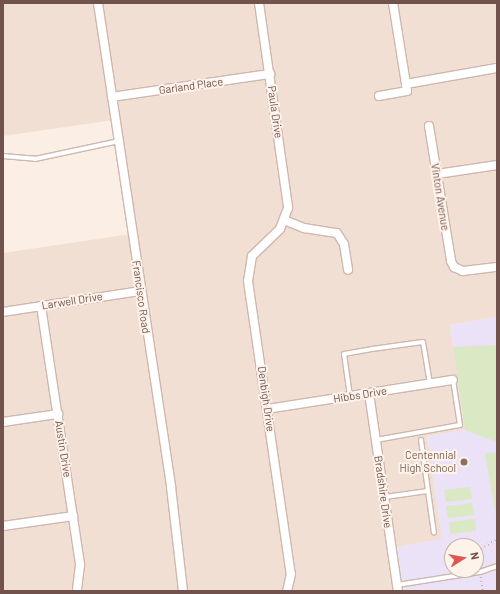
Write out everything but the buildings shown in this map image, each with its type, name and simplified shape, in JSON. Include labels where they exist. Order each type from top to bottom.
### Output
[{"type":"street","name":"Francisco Road","points":[[98,3],[140,291],[171,486],[183,591]]},
{"type":"street","name":"Paula Drive","points":[[259,3],[288,196],[284,220]]},
{"type":"street","points":[[379,96],[407,91],[393,3]]},
{"type":"street","points":[[406,84],[497,68]]},
{"type":"street","name":"Garland Place","points":[[112,97],[270,74]]},
{"type":"street","name":"Vinton Avenue","points":[[429,126],[449,255],[454,267],[463,271],[497,267]]},
{"type":"street","points":[[437,174],[497,165]]},
{"type":"street","points":[[284,220],[304,228],[337,233],[344,244],[348,270]]},
{"type":"street","name":"Denbigh Drive","points":[[284,220],[280,229],[259,247],[252,256],[248,281],[291,574],[287,591]]},
{"type":"street","name":"Larwell Drive","points":[[3,312],[140,291]]},
{"type":"street","name":"Austin Drive","points":[[41,306],[80,565],[77,591]]},
{"type":"street","name":"Hibbs Drive","points":[[267,409],[453,380]]},
{"type":"street","name":"Bradshire Drive","points":[[369,394],[397,588]]},
{"type":"street","points":[[3,422],[58,414]]},
{"type":"street","points":[[3,526],[73,516]]},
{"type":"lane","points":[[3,156],[35,159],[119,141]]},
{"type":"lane","points":[[350,396],[344,354],[372,349],[423,342],[430,384]]},
{"type":"lane","points":[[376,440],[460,425],[453,380]]},
{"type":"lane","points":[[421,440],[434,533]]},
{"type":"lane","points":[[384,497],[428,491]]},
{"type":"lane","points":[[484,571],[497,566]]},
{"type":"lane","points":[[397,588],[449,578]]},
{"type":"path","points":[[484,547],[497,539]]},
{"type":"path","points":[[481,578],[483,591]]},
{"type":"shaded area","points":[[3,3],[497,3],[497,317],[450,325],[465,430],[427,436],[442,539],[397,547],[403,591],[3,591],[3,253],[131,234],[114,120],[3,136]]},
{"type":"shaded area","name":"Centennial High School","points":[[497,317],[497,591],[403,591],[397,547],[442,539],[427,436],[465,430],[450,325]]},
{"type":"green space","points":[[497,345],[497,442],[465,430],[453,347]]},
{"type":"green space","points":[[497,452],[497,522],[485,453]]},
{"type":"green space","points":[[470,487],[472,499],[446,502],[444,490]]},
{"type":"green space","points":[[472,503],[474,515],[448,518],[446,506]]},
{"type":"green space","points":[[475,519],[476,531],[450,534],[449,522]]},
{"type":"place","name":"Centennial High School","points":[[464,462]]}]
